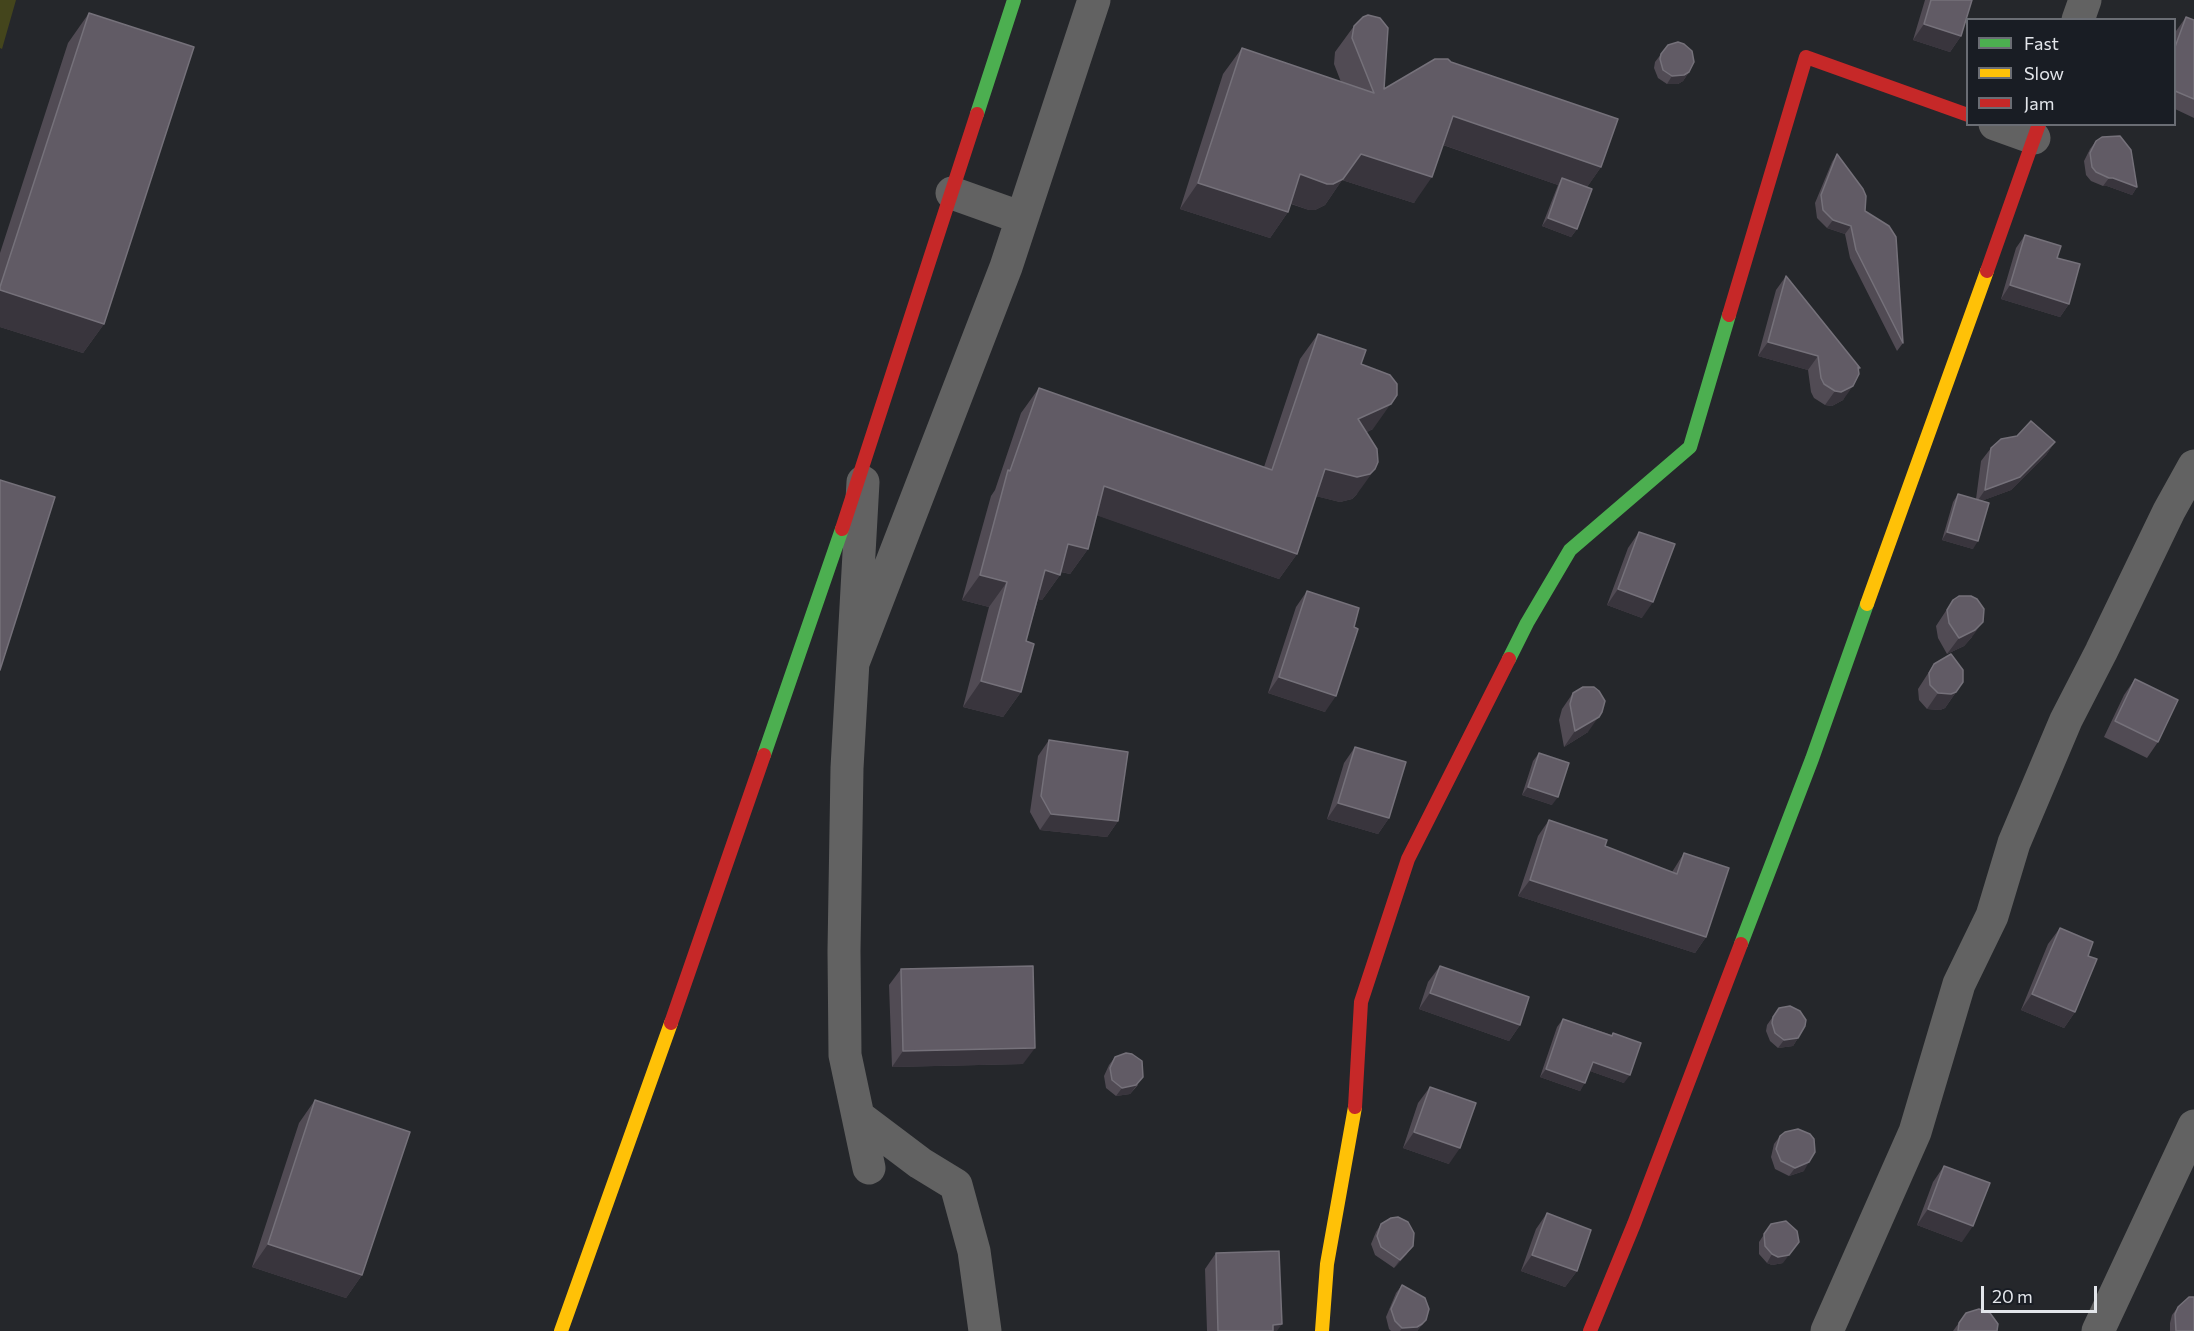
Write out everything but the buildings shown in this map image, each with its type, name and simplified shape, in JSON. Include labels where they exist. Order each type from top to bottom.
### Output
[{"type":"main road","points":[[561,1331],[656,1067],[864,466],[1014,0]]},
{"type":"main road","points":[[1322,1331],[1327,1264],[1354,1118],[1361,1002],[1408,860],[1527,623],[1570,550],[1690,447],[1806,57],[1966,114]]},
{"type":"main road","points":[[1590,1331],[1634,1224],[1812,759],[2037,131]]},
{"type":"street","points":[[853,663],[1002,278],[1094,0]]},
{"type":"street","points":[[2079,18],[2085,0]]},
{"type":"street","points":[[2007,126],[2037,131]]},
{"type":"street","points":[[952,193],[1022,218]]},
{"type":"street","points":[[1827,1331],[1915,1132],[1959,984],[1992,916],[2014,843],[2061,730],[2194,465]]},
{"type":"street","points":[[864,466],[847,780],[845,1055],[869,1168]]},
{"type":"street","points":[[859,1117],[920,1163],[956,1185],[974,1251],[985,1331]]},
{"type":"street","points":[[2098,1331],[2194,1126]]},
{"type":"shaded area","points":[[0,0],[16,0],[2,49],[0,48]]},
{"type":"traffic: fast","points":[[977,114],[1014,0]]},
{"type":"traffic: fast","points":[[1509,659],[1527,623],[1570,550],[1690,447],[1729,315]]},
{"type":"traffic: fast","points":[[764,755],[842,529]]},
{"type":"traffic: fast","points":[[1741,944],[1812,759],[1867,604]]},
{"type":"traffic: slow","points":[[1867,604],[1987,271]]},
{"type":"traffic: slow","points":[[561,1331],[671,1023]]},
{"type":"traffic: slow","points":[[1322,1331],[1327,1264],[1355,1107]]},
{"type":"traffic: jam","points":[[1729,315],[1806,57],[1966,114]]},
{"type":"traffic: jam","points":[[842,529],[977,114]]},
{"type":"traffic: jam","points":[[1987,271],[2038,126]]},
{"type":"traffic: jam","points":[[1355,1107],[1361,1002],[1408,859],[1509,659]]},
{"type":"traffic: jam","points":[[671,1023],[764,755]]},
{"type":"traffic: jam","points":[[1590,1331],[1634,1224],[1741,944]]}]
